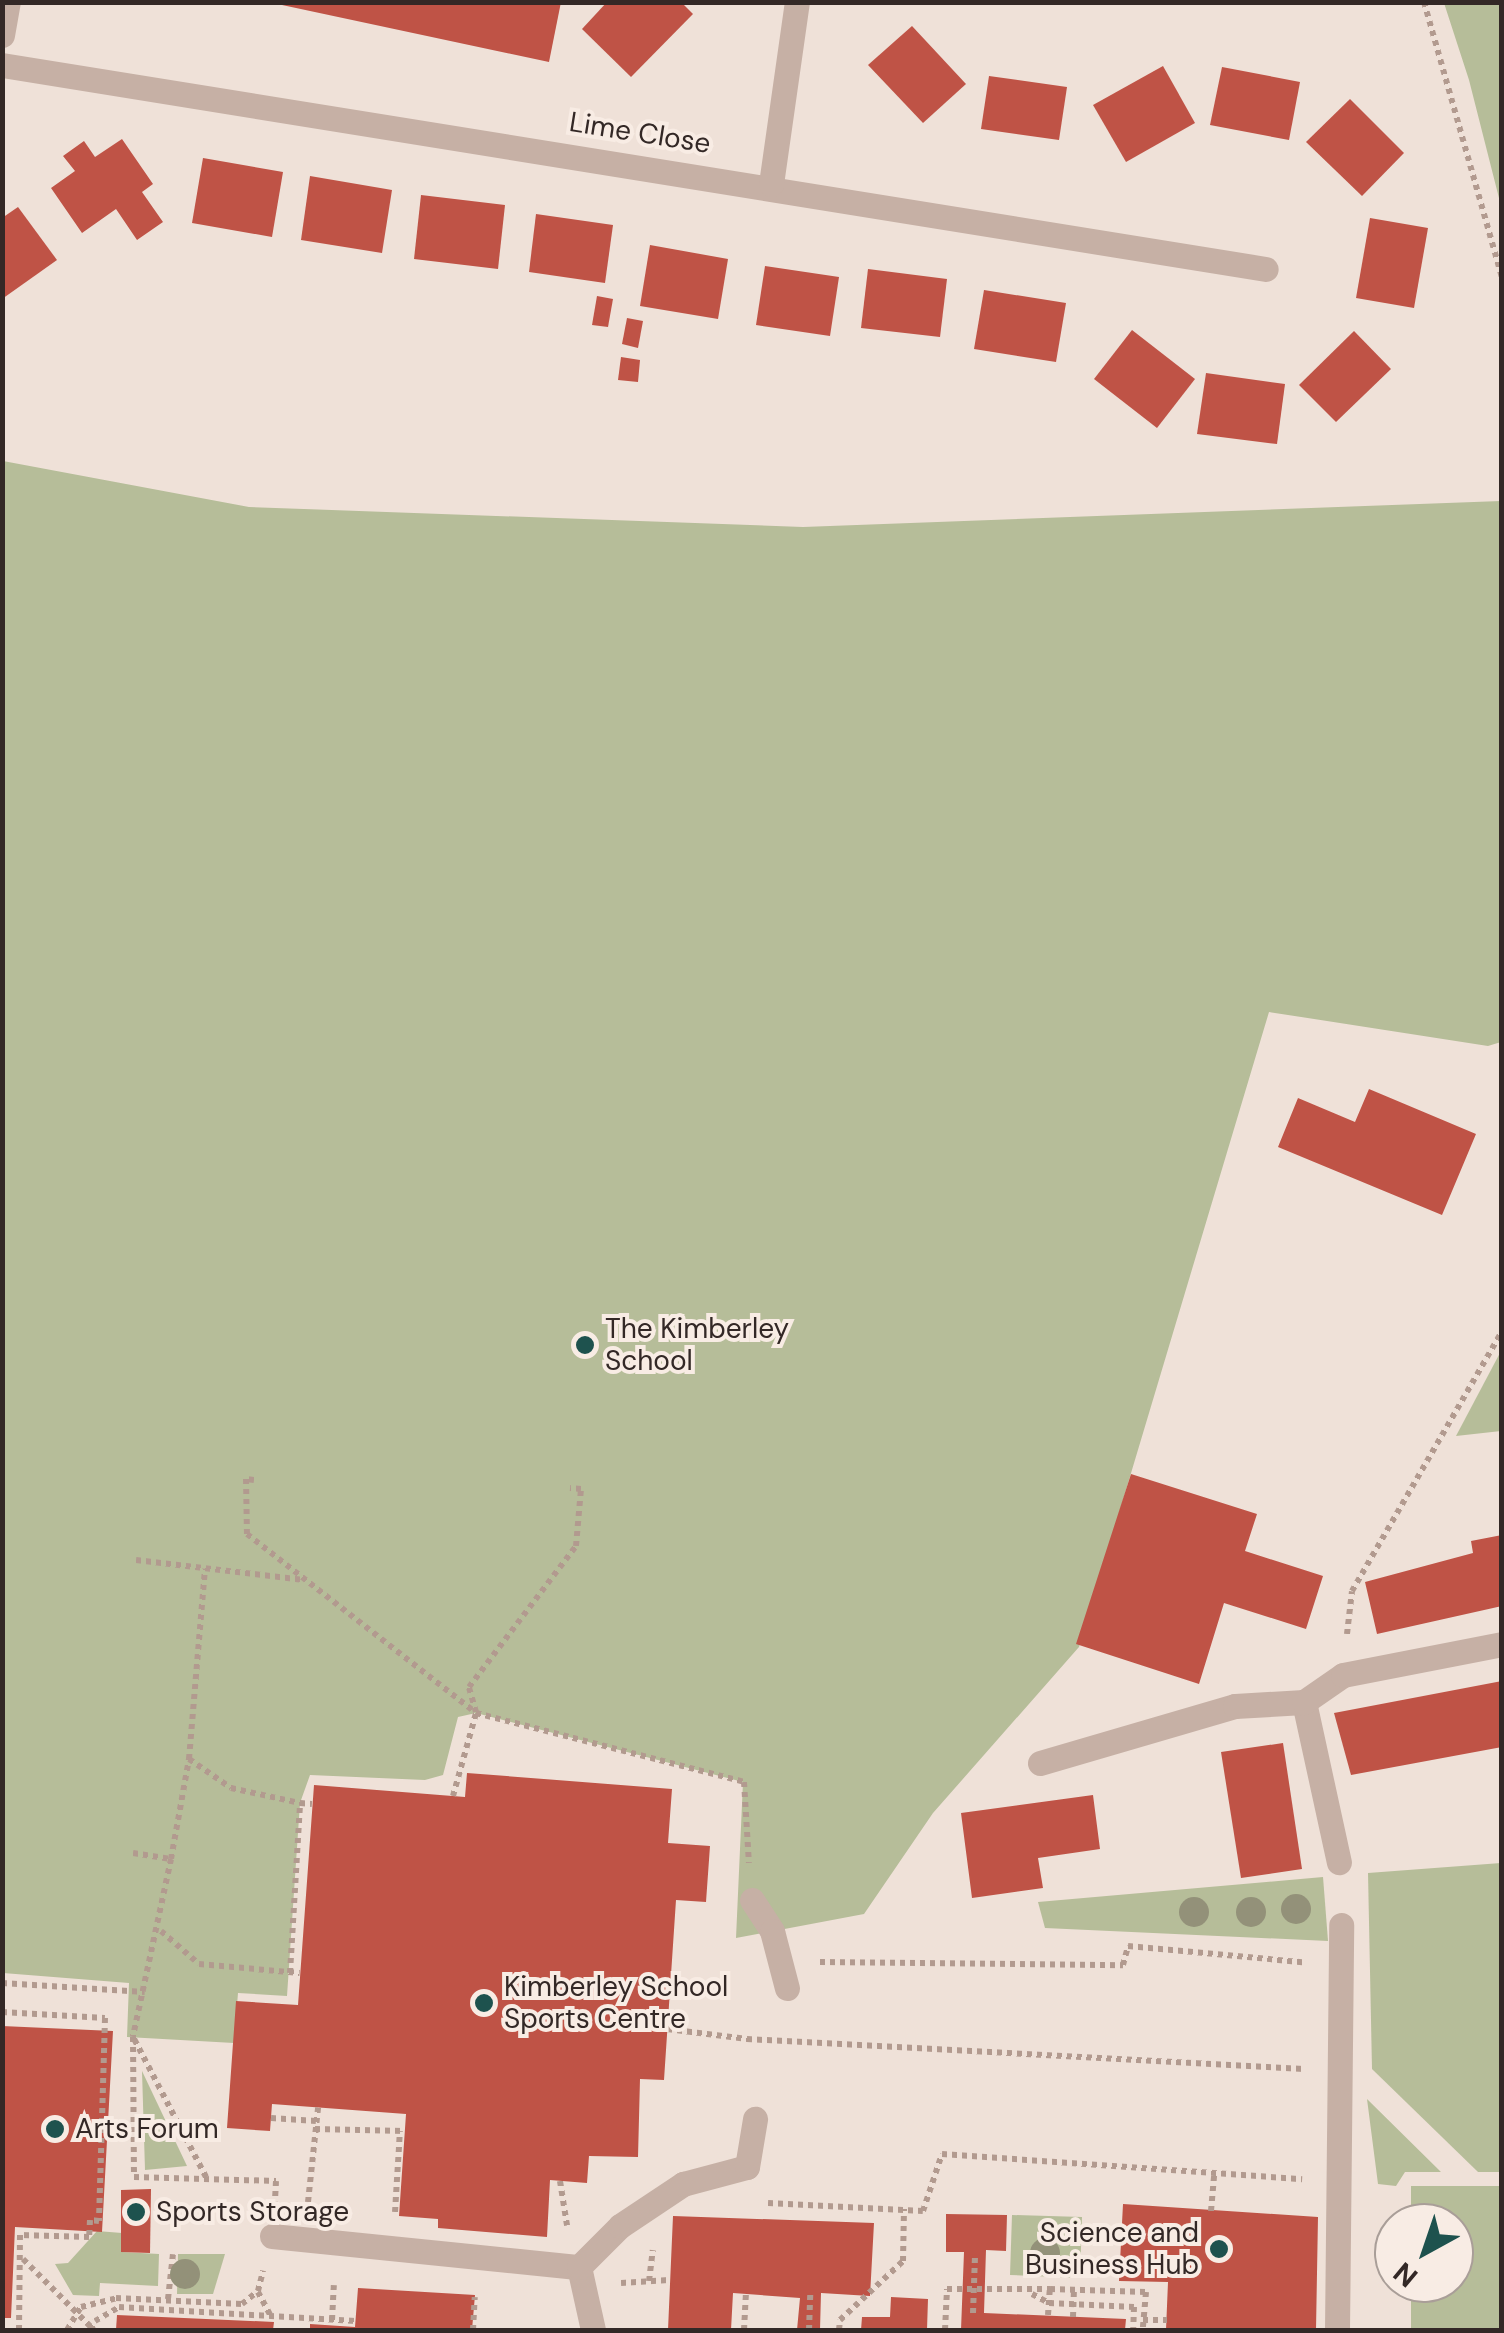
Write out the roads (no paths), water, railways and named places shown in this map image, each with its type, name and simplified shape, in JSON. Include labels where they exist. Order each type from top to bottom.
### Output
[{"type":"street","points":[[2,35],[8,2]]},
{"type":"street","points":[[771,184],[797,2]]},
{"type":"street","name":"Lime Close","points":[[2,65],[771,184],[1266,269]]},
{"type":"street","points":[[1040,1763],[1236,1706],[1304,1702],[1343,1675],[1502,1644]]},
{"type":"street","points":[[1304,1702],[1339,1862]]},
{"type":"street","points":[[752,1900],[780,1961],[787,1988]]},
{"type":"street","points":[[1338,2330],[1341,1925]]},
{"type":"street","points":[[579,2267],[620,2226],[683,2184],[747,2167],[755,2118]]},
{"type":"street","points":[[272,2236],[579,2267]]},
{"type":"street","points":[[579,2267],[594,2330]]},
{"type":"place","name":"The Kimberley School","points":[[585,1345]]},
{"type":"place","name":"Kimberley School Sports Centre","points":[[484,2003]]},
{"type":"place","name":"Arts Forum","points":[[55,2129]]},
{"type":"place","name":"Sports Storage","points":[[136,2212]]},
{"type":"place","name":"Science and Business Hub","points":[[1219,2249]]}]
